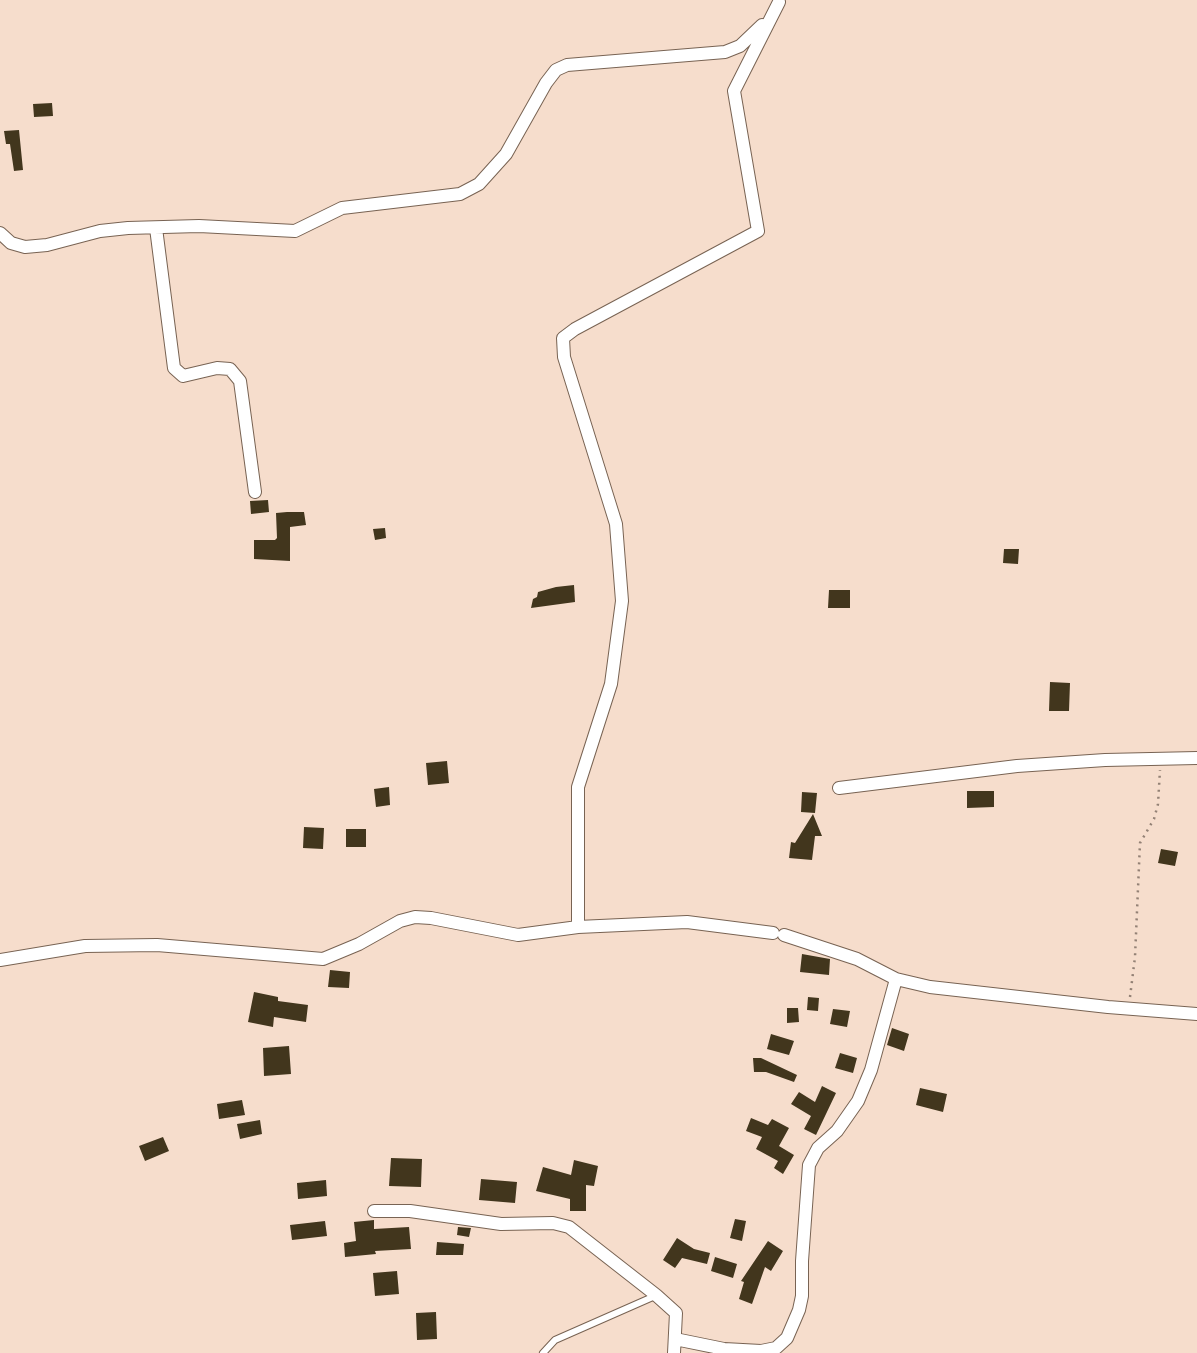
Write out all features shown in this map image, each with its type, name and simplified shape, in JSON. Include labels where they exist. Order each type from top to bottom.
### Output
[{"type":"street","points":[[0,233],[11,243],[25,247],[47,245],[100,231],[220,227],[295,231],[342,208],[460,194],[478,184],[506,154],[546,83],[556,71],[567,65],[725,52],[740,46],[754,35],[780,1]]},
{"type":"street","points":[[578,927],[578,787],[611,684],[622,601],[616,524],[564,357],[562,338],[758,231],[734,92],[780,1]]},
{"type":"street","points":[[156,228],[174,368],[183,376],[217,368],[230,369],[240,382],[255,492]]},
{"type":"street","points":[[839,788],[1017,766],[1197,758]]},
{"type":"street","points":[[0,960],[85,946],[157,945],[323,959],[359,944],[400,921],[415,917],[518,935],[578,927],[687,922],[779,934],[857,959],[896,979],[930,987],[1197,1014]]},
{"type":"street","points":[[675,1339],[724,1349],[761,1351],[776,1348],[787,1338],[802,1296],[802,1261],[810,1165],[818,1148],[837,1131],[858,1101],[871,1070],[896,979]]},
{"type":"street","points":[[374,1211],[410,1211],[502,1224],[561,1224],[590,1242],[676,1313],[674,1353]]},
{"type":"lane","points":[[543,1353],[555,1340],[656,1295]]},
{"type":"path","points":[[1136,1009],[1129,994],[1135,957],[1139,860],[1142,837],[1154,819],[1158,804],[1161,759]]},
{"type":"building","points":[[52,103],[53,116],[34,117],[33,104]]},
{"type":"building","points":[[19,130],[23,170],[14,171],[10,144],[6,144],[4,131]]},
{"type":"building","points":[[268,500],[269,512],[251,514],[250,501]]},
{"type":"building","points":[[304,512],[306,525],[290,527],[290,561],[254,559],[254,540],[275,540],[276,513]]},
{"type":"building","points":[[385,528],[386,538],[375,540],[373,529]]},
{"type":"building","points":[[1004,549],[1019,549],[1018,564],[1003,563]]},
{"type":"building","points":[[574,585],[575,602],[531,608],[538,592]]},
{"type":"building","points":[[829,590],[850,590],[850,608],[828,608]]},
{"type":"building","points":[[1050,682],[1070,683],[1069,711],[1049,711]]},
{"type":"building","points":[[447,761],[449,783],[428,785],[426,763]]},
{"type":"building","points":[[389,787],[390,805],[376,807],[374,789]]},
{"type":"building","points":[[967,791],[994,791],[994,807],[967,808]]},
{"type":"building","points":[[802,792],[817,793],[815,813],[801,812]]},
{"type":"building","points":[[813,814],[822,836],[815,836],[812,860],[789,858],[791,842],[795,843]]},
{"type":"building","points":[[304,827],[324,828],[323,849],[303,848]]},
{"type":"building","points":[[346,829],[366,829],[366,847],[346,847]]},
{"type":"building","points":[[1161,849],[1178,852],[1175,866],[1158,863]]},
{"type":"building","points":[[802,954],[830,959],[829,975],[800,972]]},
{"type":"building","points":[[330,970],[350,972],[349,988],[328,987]]},
{"type":"building","points":[[254,992],[278,997],[278,1001],[308,1005],[306,1022],[274,1017],[273,1027],[248,1022]]},
{"type":"building","points":[[808,997],[819,998],[818,1011],[807,1010]]},
{"type":"building","points":[[787,1008],[798,1008],[799,1022],[787,1023]]},
{"type":"building","points":[[833,1009],[850,1011],[847,1027],[830,1024]]},
{"type":"building","points":[[892,1028],[909,1034],[904,1051],[887,1045]]},
{"type":"building","points":[[771,1034],[794,1041],[789,1055],[767,1049]]},
{"type":"building","points":[[289,1046],[291,1074],[264,1076],[263,1048]]},
{"type":"building","points":[[840,1053],[857,1058],[853,1073],[835,1068]]},
{"type":"building","points":[[753,1058],[761,1058],[797,1075],[794,1082],[766,1072],[754,1072]]},
{"type":"building","points":[[822,1086],[836,1093],[816,1135],[804,1129],[811,1116],[791,1104],[799,1092],[815,1102]]},
{"type":"building","points":[[920,1088],[947,1094],[943,1112],[916,1105]]},
{"type":"building","points":[[242,1100],[245,1115],[219,1119],[217,1104]]},
{"type":"building","points":[[751,1118],[768,1125],[772,1119],[789,1128],[779,1146],[794,1155],[783,1174],[774,1168],[778,1161],[756,1149],[762,1137],[746,1131]]},
{"type":"building","points":[[260,1120],[262,1134],[240,1139],[237,1124]]},
{"type":"building","points":[[163,1137],[169,1151],[145,1161],[139,1146]]},
{"type":"building","points":[[391,1158],[422,1159],[421,1187],[389,1186]]},
{"type":"building","points":[[574,1160],[598,1166],[594,1186],[586,1185],[586,1211],[570,1211],[570,1199],[536,1191],[543,1167],[571,1175]]},
{"type":"building","points":[[481,1179],[517,1182],[515,1203],[479,1200]]},
{"type":"building","points":[[326,1180],[327,1196],[298,1199],[297,1183]]},
{"type":"building","points":[[735,1219],[746,1221],[742,1241],[730,1238]]},
{"type":"building","points":[[374,1220],[374,1229],[409,1227],[411,1249],[375,1251],[376,1254],[345,1257],[344,1243],[356,1241],[354,1222]]},
{"type":"building","points":[[325,1221],[327,1236],[292,1240],[290,1225]]},
{"type":"building","points":[[458,1227],[471,1228],[469,1237],[457,1235]]},
{"type":"building","points":[[677,1238],[694,1249],[710,1253],[707,1264],[682,1258],[675,1268],[663,1260]]},
{"type":"building","points":[[768,1241],[783,1251],[771,1271],[765,1267],[752,1304],[739,1299],[744,1282],[741,1281]]},
{"type":"building","points":[[437,1242],[464,1244],[463,1255],[436,1255]]},
{"type":"building","points":[[715,1257],[737,1264],[733,1278],[711,1271]]},
{"type":"building","points":[[397,1271],[399,1294],[375,1296],[373,1273]]},
{"type":"building","points":[[436,1312],[437,1339],[417,1340],[416,1313]]}]
